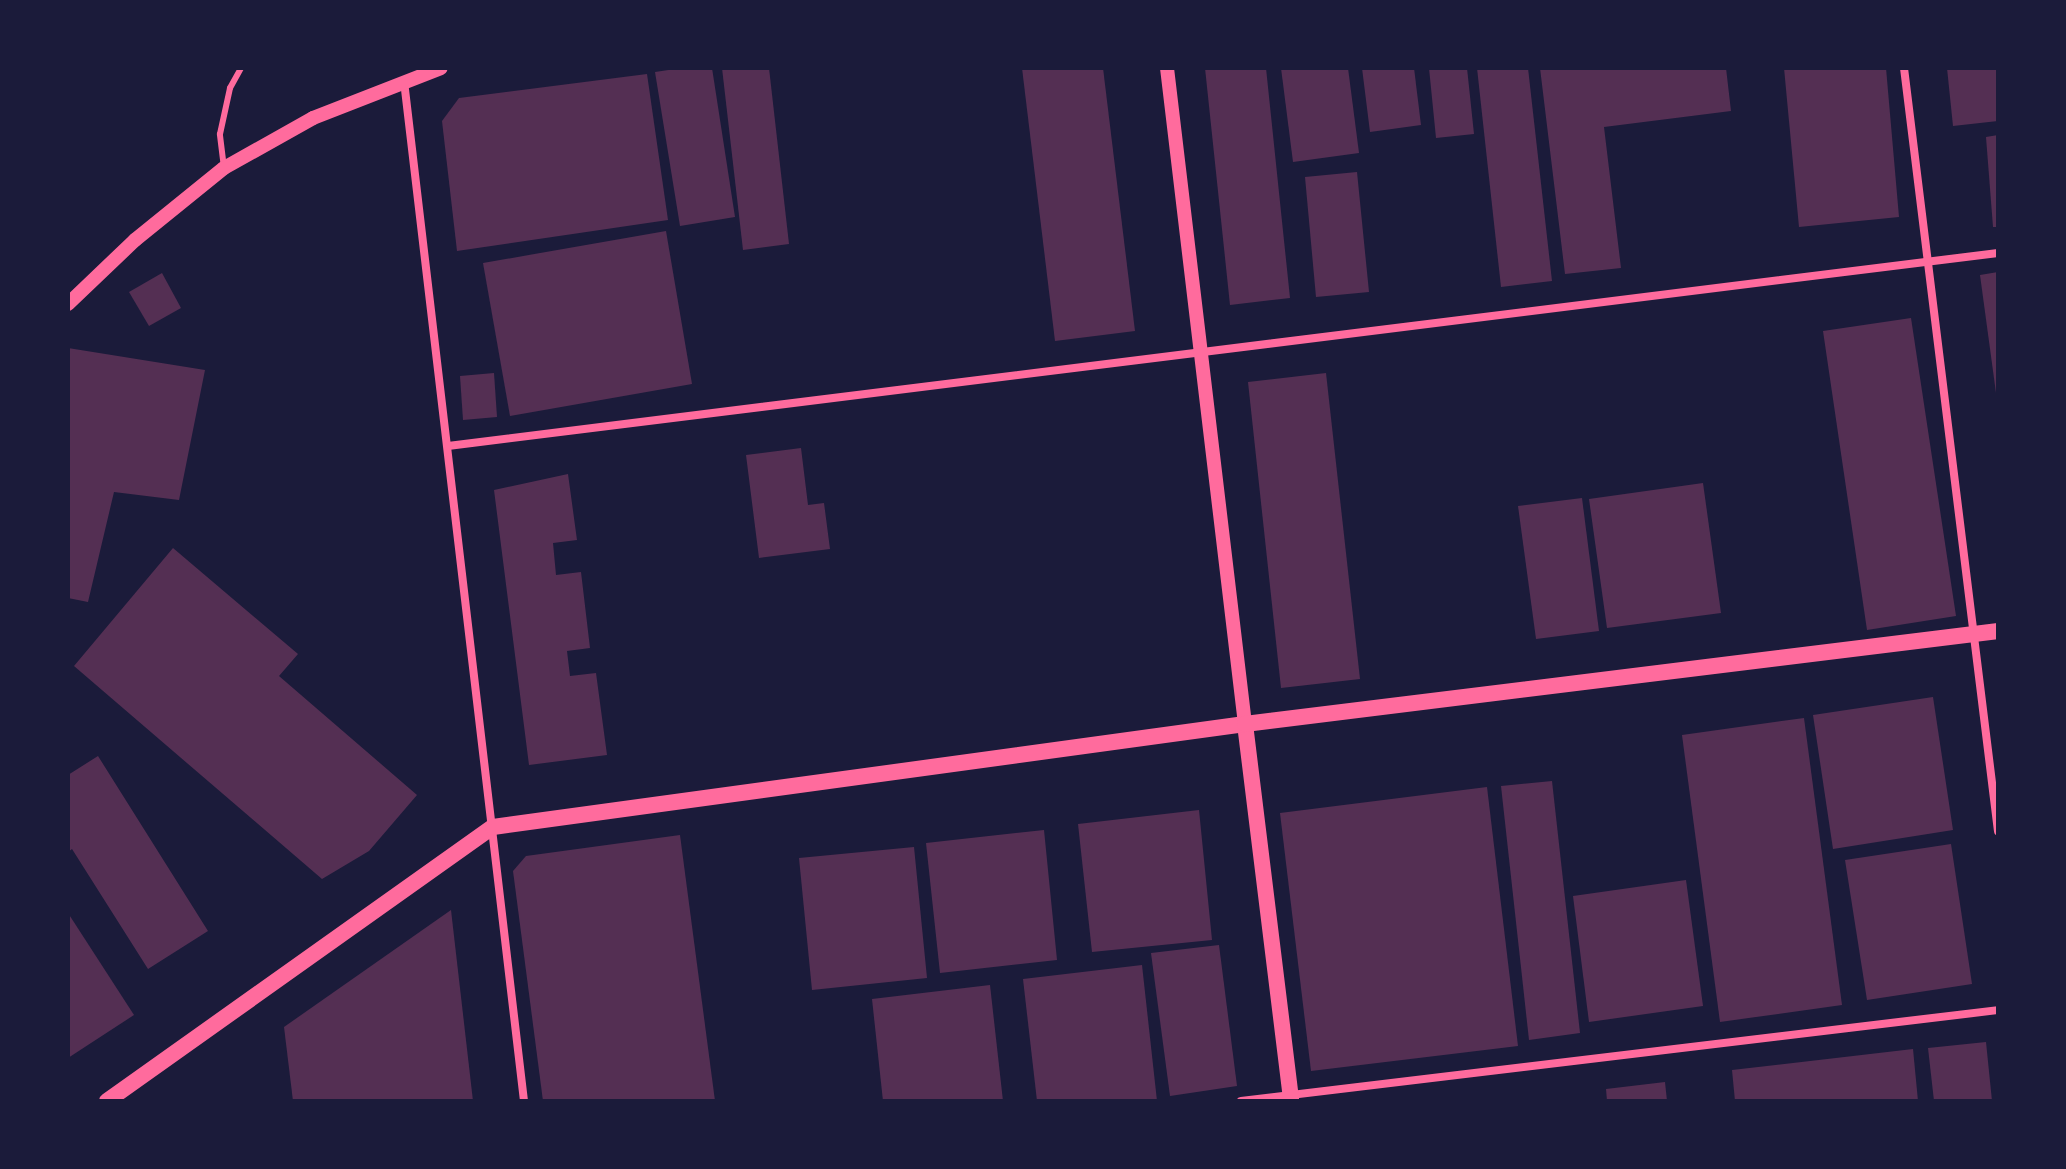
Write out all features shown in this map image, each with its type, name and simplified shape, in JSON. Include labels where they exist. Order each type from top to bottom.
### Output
[{"type":"main road","points":[[107,1101],[493,827],[1245,724],[1998,631]]},
{"type":"main road","points":[[1245,724],[1291,1098]]},
{"type":"street","points":[[68,304],[135,240],[224,168],[313,118],[404,79],[441,68]]},
{"type":"street","points":[[1167,68],[1245,724]]},
{"type":"street","points":[[1904,68],[1998,831]]},
{"type":"street","points":[[404,79],[524,1101]]},
{"type":"street","points":[[448,446],[1998,253]]},
{"type":"street","points":[[1241,1101],[1291,1098],[1998,1010]]},
{"type":"lane","points":[[224,168],[220,134],[230,88],[241,68]]},
{"type":"building","points":[[712,68],[735,217],[680,226],[655,72]]},
{"type":"building","points":[[722,68],[769,68],[789,244],[743,250]]},
{"type":"building","points":[[1022,68],[1103,68],[1135,331],[1055,341]]},
{"type":"building","points":[[1205,68],[1266,68],[1290,298],[1230,305]]},
{"type":"building","points":[[1281,68],[1348,68],[1359,153],[1293,162]]},
{"type":"building","points":[[1362,68],[1414,68],[1421,125],[1370,132]]},
{"type":"building","points":[[1429,68],[1467,68],[1474,134],[1436,138]]},
{"type":"building","points":[[1477,68],[1528,68],[1552,281],[1501,287]]},
{"type":"building","points":[[1540,68],[1726,68],[1731,111],[1604,127],[1621,268],[1565,274]]},
{"type":"building","points":[[1784,68],[1886,68],[1899,217],[1799,227]]},
{"type":"building","points":[[1947,68],[1998,68],[1998,121],[1953,126]]},
{"type":"building","points":[[647,74],[668,220],[457,251],[442,121],[459,98]]},
{"type":"building","points":[[1998,135],[1998,227],[1993,227],[1986,137]]},
{"type":"building","points":[[1357,172],[1369,292],[1316,297],[1305,177]]},
{"type":"building","points":[[666,231],[692,384],[510,416],[483,263]]},
{"type":"building","points":[[1998,272],[1998,392],[1996,393],[1980,275]]},
{"type":"building","points":[[162,273],[181,308],[149,326],[129,292]]},
{"type":"building","points":[[1911,318],[1956,616],[1867,630],[1823,331]]},
{"type":"building","points":[[68,348],[205,370],[179,500],[114,492],[88,602],[68,598]]},
{"type":"building","points":[[494,373],[497,417],[463,420],[460,376]]},
{"type":"building","points":[[1326,373],[1360,679],[1281,688],[1248,382]]},
{"type":"building","points":[[801,448],[808,505],[824,503],[830,549],[759,558],[746,455]]},
{"type":"building","points":[[568,474],[577,540],[553,543],[556,575],[581,572],[590,648],[567,651],[570,676],[596,673],[607,755],[529,765],[494,490]]},
{"type":"building","points":[[1703,483],[1721,613],[1607,628],[1589,499]]},
{"type":"building","points":[[1582,498],[1599,631],[1536,639],[1518,506]]},
{"type":"building","points":[[173,548],[298,654],[279,676],[417,795],[369,851],[322,879],[74,666]]},
{"type":"building","points":[[1933,697],[1953,830],[1833,849],[1813,715]]},
{"type":"building","points":[[1804,718],[1842,1005],[1720,1022],[1682,735]]},
{"type":"building","points":[[98,756],[208,931],[148,969],[72,849],[68,852],[68,775]]},
{"type":"building","points":[[1552,781],[1580,1033],[1529,1040],[1501,786]]},
{"type":"building","points":[[1487,787],[1518,1046],[1311,1071],[1280,813]]},
{"type":"building","points":[[1199,810],[1212,940],[1092,952],[1078,824]]},
{"type":"building","points":[[1044,830],[1057,960],[940,973],[926,843]]},
{"type":"building","points":[[680,835],[715,1101],[543,1101],[513,871],[526,856]]},
{"type":"building","points":[[1951,844],[1972,984],[1867,1000],[1845,860]]},
{"type":"building","points":[[914,847],[927,978],[812,990],[799,858]]},
{"type":"building","points":[[1686,880],[1703,1006],[1589,1022],[1573,896]]},
{"type":"building","points":[[451,910],[473,1101],[293,1101],[284,1027]]},
{"type":"building","points":[[68,913],[134,1015],[68,1058]]},
{"type":"building","points":[[1219,945],[1237,1086],[1170,1096],[1151,953]]},
{"type":"building","points":[[1142,965],[1157,1101],[1037,1101],[1023,979]]},
{"type":"building","points":[[990,985],[1003,1101],[883,1101],[872,999]]},
{"type":"building","points":[[1986,1042],[1992,1101],[1934,1101],[1928,1048]]},
{"type":"building","points":[[1913,1049],[1918,1101],[1735,1101],[1732,1070]]},
{"type":"building","points":[[1665,1082],[1667,1101],[1607,1101],[1606,1089]]}]
